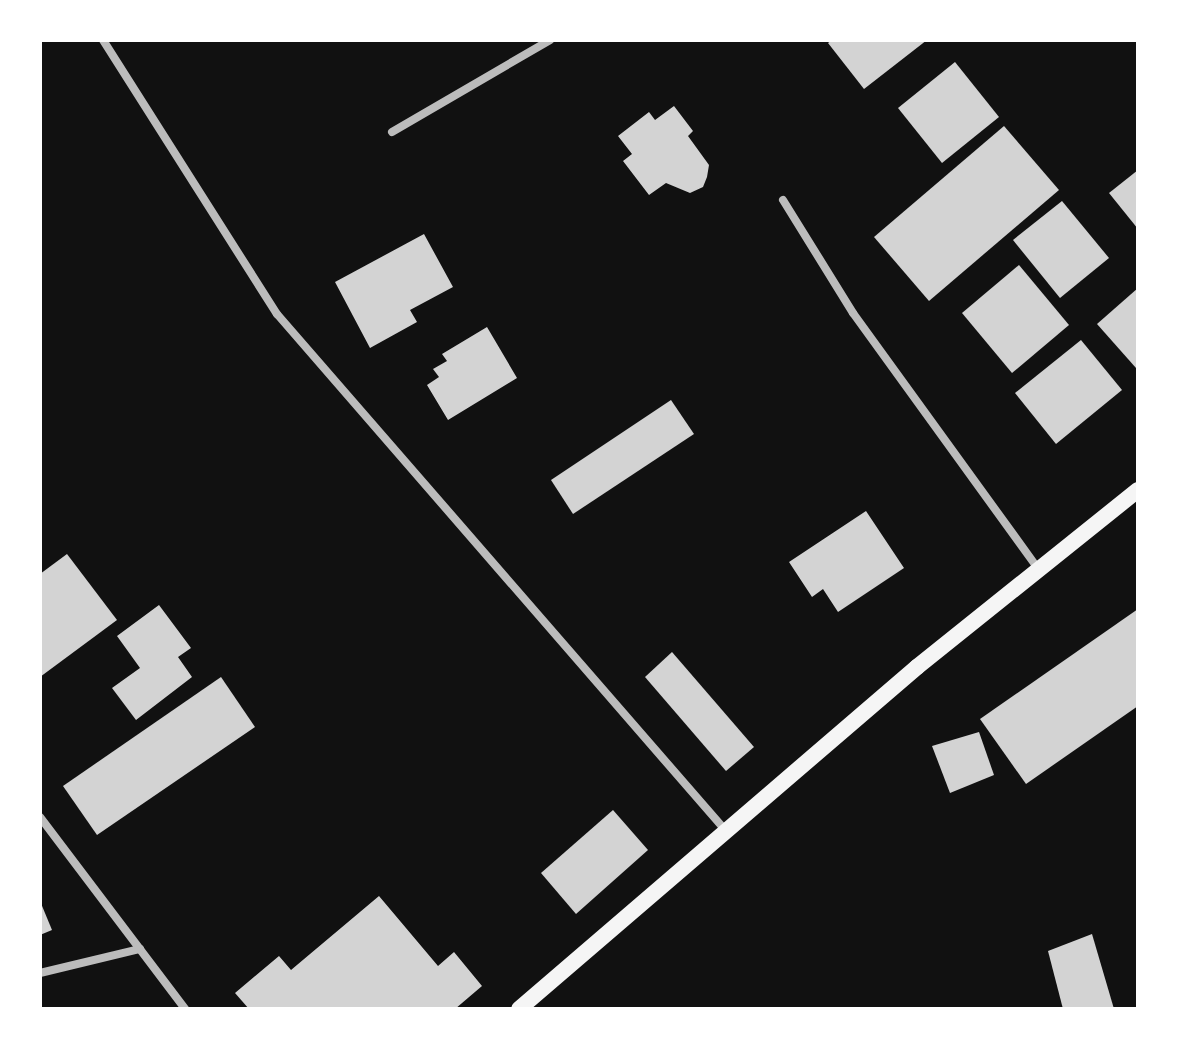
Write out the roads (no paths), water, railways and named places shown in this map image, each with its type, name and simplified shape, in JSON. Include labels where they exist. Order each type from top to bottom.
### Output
[{"type":"main road","points":[[519,1009],[917,667],[1138,490]]},
{"type":"street","points":[[103,40],[277,314],[726,831]]},
{"type":"street","points":[[392,132],[550,40]]},
{"type":"street","points":[[783,200],[853,313],[1039,570]]},
{"type":"street","points":[[40,817],[185,1009]]},
{"type":"street","points":[[40,973],[140,949]]}]
